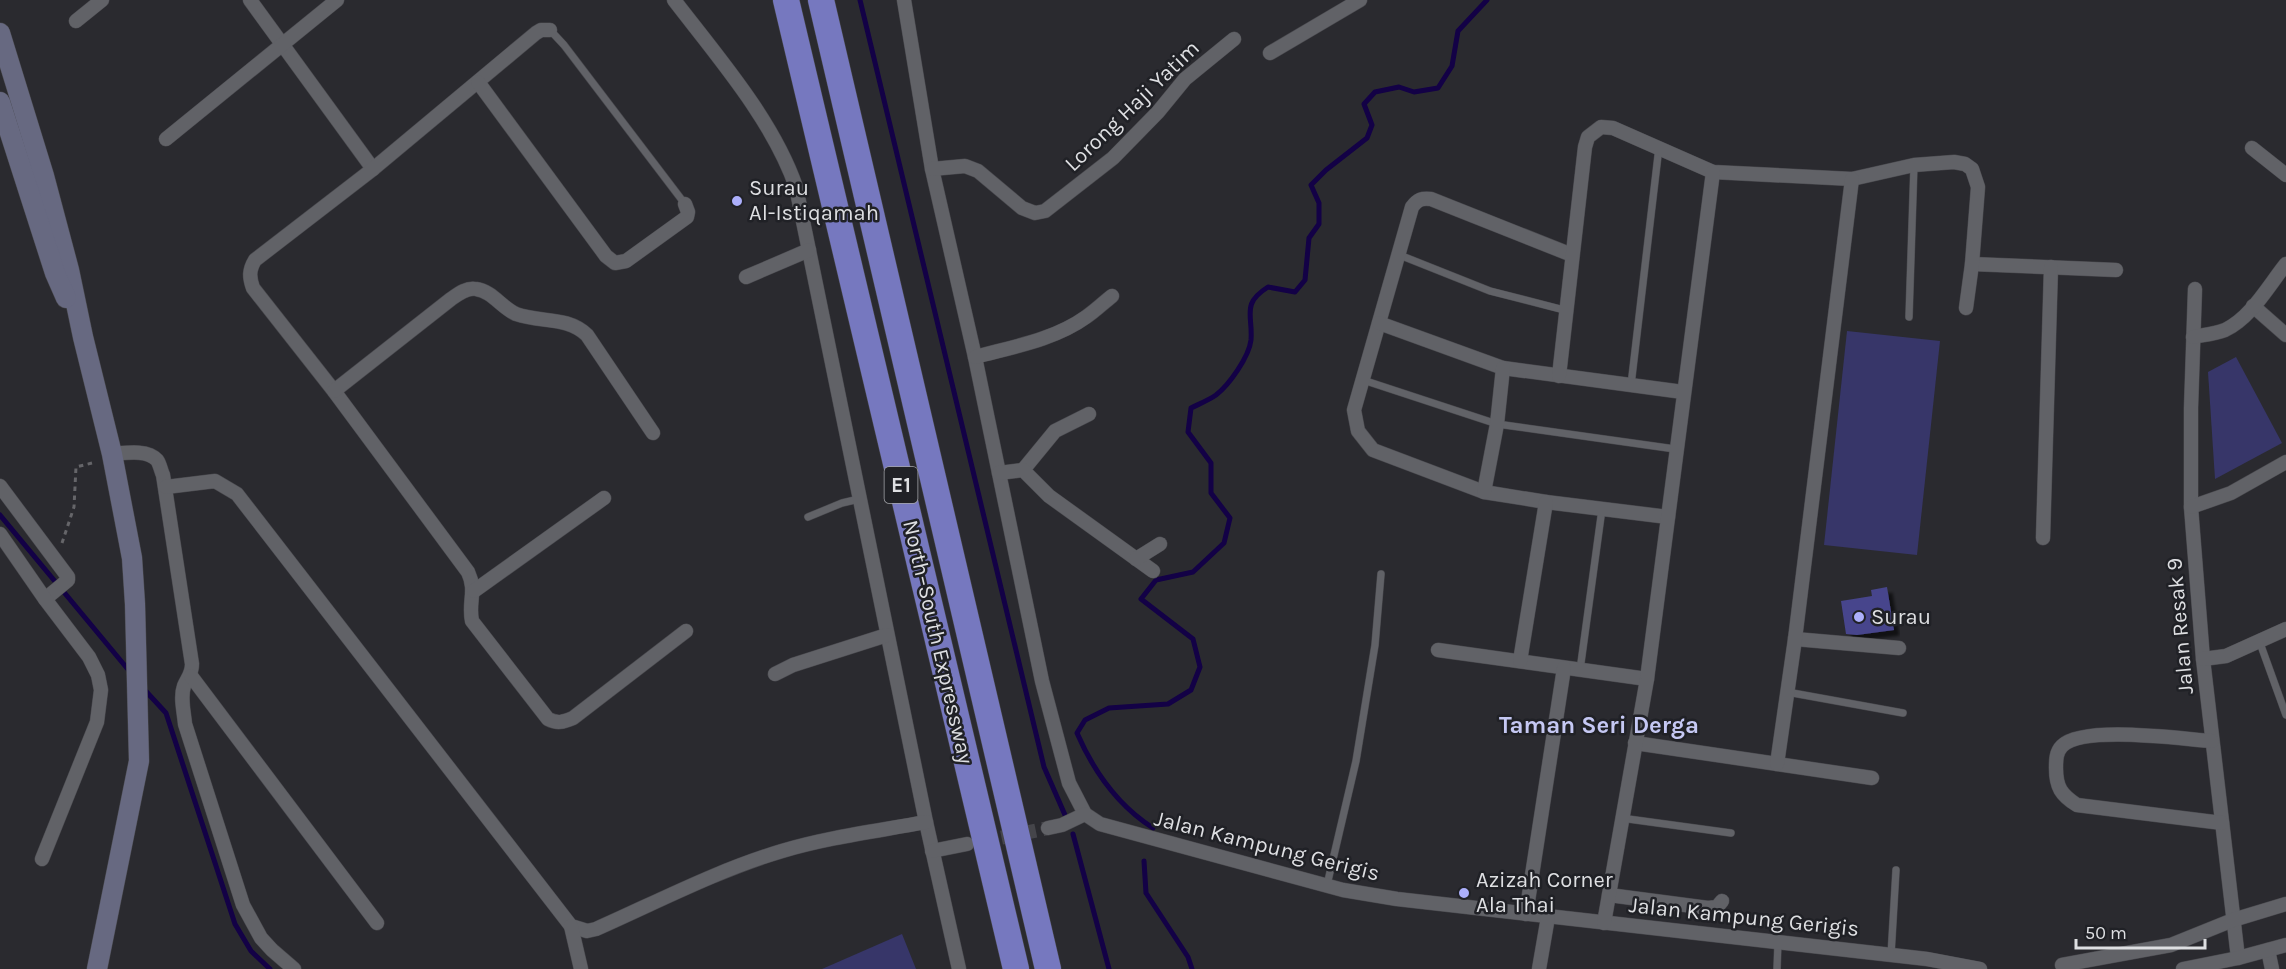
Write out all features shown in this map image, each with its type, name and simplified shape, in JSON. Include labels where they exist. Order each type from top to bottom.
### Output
[{"type":"highway","name":"North–South Expressway","points":[[786,0],[1016,969]]},
{"type":"highway","name":"North–South Expressway","points":[[821,0],[1048,969]]},
{"type":"main road","points":[[0,33],[47,187],[69,270],[82,336],[113,457],[132,558],[139,761],[97,969]]},
{"type":"main road","points":[[0,102],[55,273],[82,336]]},
{"type":"street","points":[[76,21],[102,0]]},
{"type":"street","points":[[250,0],[373,169]]},
{"type":"street","points":[[166,139],[337,0]]},
{"type":"street","points":[[674,0],[727,70],[778,145],[789,165],[796,187],[932,851],[959,969]]},
{"type":"street","points":[[904,0],[932,169],[975,357],[1042,681],[1069,783],[1085,814],[1062,825],[1048,828]]},
{"type":"street","points":[[1270,53],[1360,0]]},
{"type":"street","points":[[550,30],[541,30],[536,33],[373,169],[255,260],[250,267],[249,278],[253,288],[334,391],[468,572],[474,591],[470,612],[472,621],[541,712],[555,722],[573,718],[686,631]]},
{"type":"street","name":"Lorong Haji Yatim","points":[[932,169],[965,166],[978,171],[1022,208],[1035,213],[1045,211],[1113,158],[1158,112],[1185,79],[1234,39]]},
{"type":"street","points":[[478,82],[606,256],[615,263],[626,261],[687,217],[685,204]]},
{"type":"street","points":[[1559,376],[1585,147],[1588,137],[1601,127],[1613,128],[1713,172],[1852,178],[1914,165],[1954,162],[1972,169],[1978,188],[1966,308]]},
{"type":"street","points":[[2252,148],[2286,175]]},
{"type":"street","points":[[1604,923],[1647,679],[1675,449],[1713,172]]},
{"type":"street","points":[[1778,764],[1852,178]]},
{"type":"street","points":[[1572,255],[1431,199],[1423,198],[1412,207],[1354,410],[1358,431],[1373,450],[1484,492],[1668,517]]},
{"type":"street","points":[[746,277],[809,250]]},
{"type":"street","points":[[1972,264],[2116,270]]},
{"type":"street","points":[[2193,337],[2228,328],[2253,306],[2286,264]]},
{"type":"street","points":[[2043,538],[2051,267]]},
{"type":"street","points":[[334,391],[450,299],[468,289],[477,289],[513,312],[526,317],[578,326],[587,335],[653,433]]},
{"type":"street","name":"Jalan Resak 9","points":[[2195,289],[2191,507],[2203,659],[2238,958]]},
{"type":"street","points":[[975,357],[1032,342],[1064,330],[1086,318],[1112,296]]},
{"type":"street","points":[[2253,306],[2286,335]]},
{"type":"street","points":[[1379,322],[1503,368],[1683,392]]},
{"type":"street","points":[[1484,492],[1497,424],[1503,368]]},
{"type":"street","points":[[999,473],[1023,470],[1055,431],[1089,414]]},
{"type":"street","points":[[113,457],[132,452],[157,460],[166,487],[192,664],[191,676],[183,690],[182,704],[185,724],[243,905],[261,938],[294,969]]},
{"type":"street","points":[[2191,507],[2231,493],[2286,462]]},
{"type":"street","points":[[1023,470],[1049,496],[1153,571]]},
{"type":"street","points":[[166,487],[215,481],[237,494],[571,926],[581,969]]},
{"type":"street","points":[[0,486],[68,577],[66,582],[47,597]]},
{"type":"street","points":[[474,591],[604,498]]},
{"type":"street","points":[[1520,661],[1546,502]]},
{"type":"street","points":[[0,534],[89,657],[98,675],[101,690],[97,722],[42,859]]},
{"type":"street","points":[[1136,559],[1160,544]]},
{"type":"street","points":[[2203,659],[2226,656],[2260,643],[2286,629]]},
{"type":"street","points":[[775,674],[794,665],[887,635]]},
{"type":"street","points":[[1795,639],[1899,648]]},
{"type":"street","points":[[1438,650],[1647,679]]},
{"type":"street","points":[[1526,915],[1564,668]]},
{"type":"street","points":[[191,676],[377,923]]},
{"type":"street","points":[[2212,741],[2107,734],[2083,736],[2072,739],[2062,746],[2056,756],[2056,782],[2068,799],[2077,805],[2222,823]]},
{"type":"street","points":[[1635,743],[1872,778]]},
{"type":"street","name":"Jalan Kampung Gerigis","points":[[1085,814],[1100,824],[1326,885],[1397,899],[1891,955],[1927,964],[1980,969]]},
{"type":"street","points":[[571,926],[587,931],[596,929],[739,866],[781,851],[820,841],[926,822]]},
{"type":"street","points":[[932,851],[967,844]]},
{"type":"street","points":[[1609,894],[1708,908],[1717,907],[1722,901]]},
{"type":"street","points":[[2062,965],[2171,945],[2233,920],[2286,903]]},
{"type":"street","points":[[1539,969],[1548,917]]},
{"type":"street","points":[[2183,969],[2286,945]]},
{"type":"street","points":[[2268,950],[2272,969]]},
{"type":"lane","points":[[550,30],[564,45],[685,204]]},
{"type":"lane","points":[[1631,385],[1659,147]]},
{"type":"lane","points":[[1909,317],[1914,165]]},
{"type":"lane","points":[[1397,254],[1490,291],[1568,311]]},
{"type":"lane","points":[[1363,380],[1497,424],[1675,449]]},
{"type":"lane","points":[[808,518],[842,503],[860,499]]},
{"type":"lane","points":[[1581,670],[1602,508]]},
{"type":"lane","points":[[1326,885],[1356,761],[1375,645],[1381,574]]},
{"type":"lane","points":[[2260,643],[2286,715]]},
{"type":"lane","points":[[1787,692],[1903,712]]},
{"type":"lane","points":[[1621,818],[1731,833]]},
{"type":"lane","points":[[1891,955],[1896,870]]},
{"type":"lane","points":[[1777,969],[1778,942]]},
{"type":"path","points":[[54,557],[63,541],[74,507],[76,467],[113,457]]},
{"type":"shaded area","points":[[1847,331],[1940,341],[1917,555],[1824,545]]},
{"type":"shaded area","points":[[2236,357],[2282,443],[2215,479],[2208,372]]},
{"type":"shaded area","points":[[902,934],[916,969],[822,969]]},
{"type":"building","name":"Surau","points":[[1887,587],[1894,630],[1857,635],[1846,634],[1841,601],[1872,596],[1871,590]]},
{"type":"waterway","points":[[860,0],[1044,767],[1065,815]]},
{"type":"waterway","points":[[1153,828],[1128,809],[1108,786],[1091,761],[1077,733],[1085,720],[1109,708],[1168,704],[1191,690],[1200,667],[1193,639],[1141,599],[1156,580],[1193,572],[1224,543],[1230,518],[1211,493],[1211,463],[1188,432],[1191,408],[1216,395],[1232,378],[1242,362],[1251,340],[1250,310],[1254,299],[1268,287],[1295,292],[1305,280],[1309,238],[1319,224],[1319,203],[1311,185],[1326,170],[1367,138],[1372,125],[1364,104],[1375,92],[1399,87],[1414,92],[1438,88],[1452,66],[1458,31],[1487,0]]},
{"type":"waterway","points":[[0,515],[131,673]]},
{"type":"waterway","points":[[142,687],[166,713],[235,924],[251,951],[270,969]]},
{"type":"waterway","points":[[1073,834],[1109,969]]},
{"type":"waterway","points":[[1144,861],[1146,893],[1188,957],[1192,969]]},
{"type":"tunnel","points":[[981,842],[1048,828]]},
{"type":"place","name":"Surau Al-Istiqamah","points":[[737,201]]},
{"type":"place","name":"Surau","points":[[1859,617]]},
{"type":"place","name":"Azizah Corner Ala Thai","points":[[1464,893]]},
{"type":"district","name":"Taman Seri Derga","points":[[1599,725]]}]
